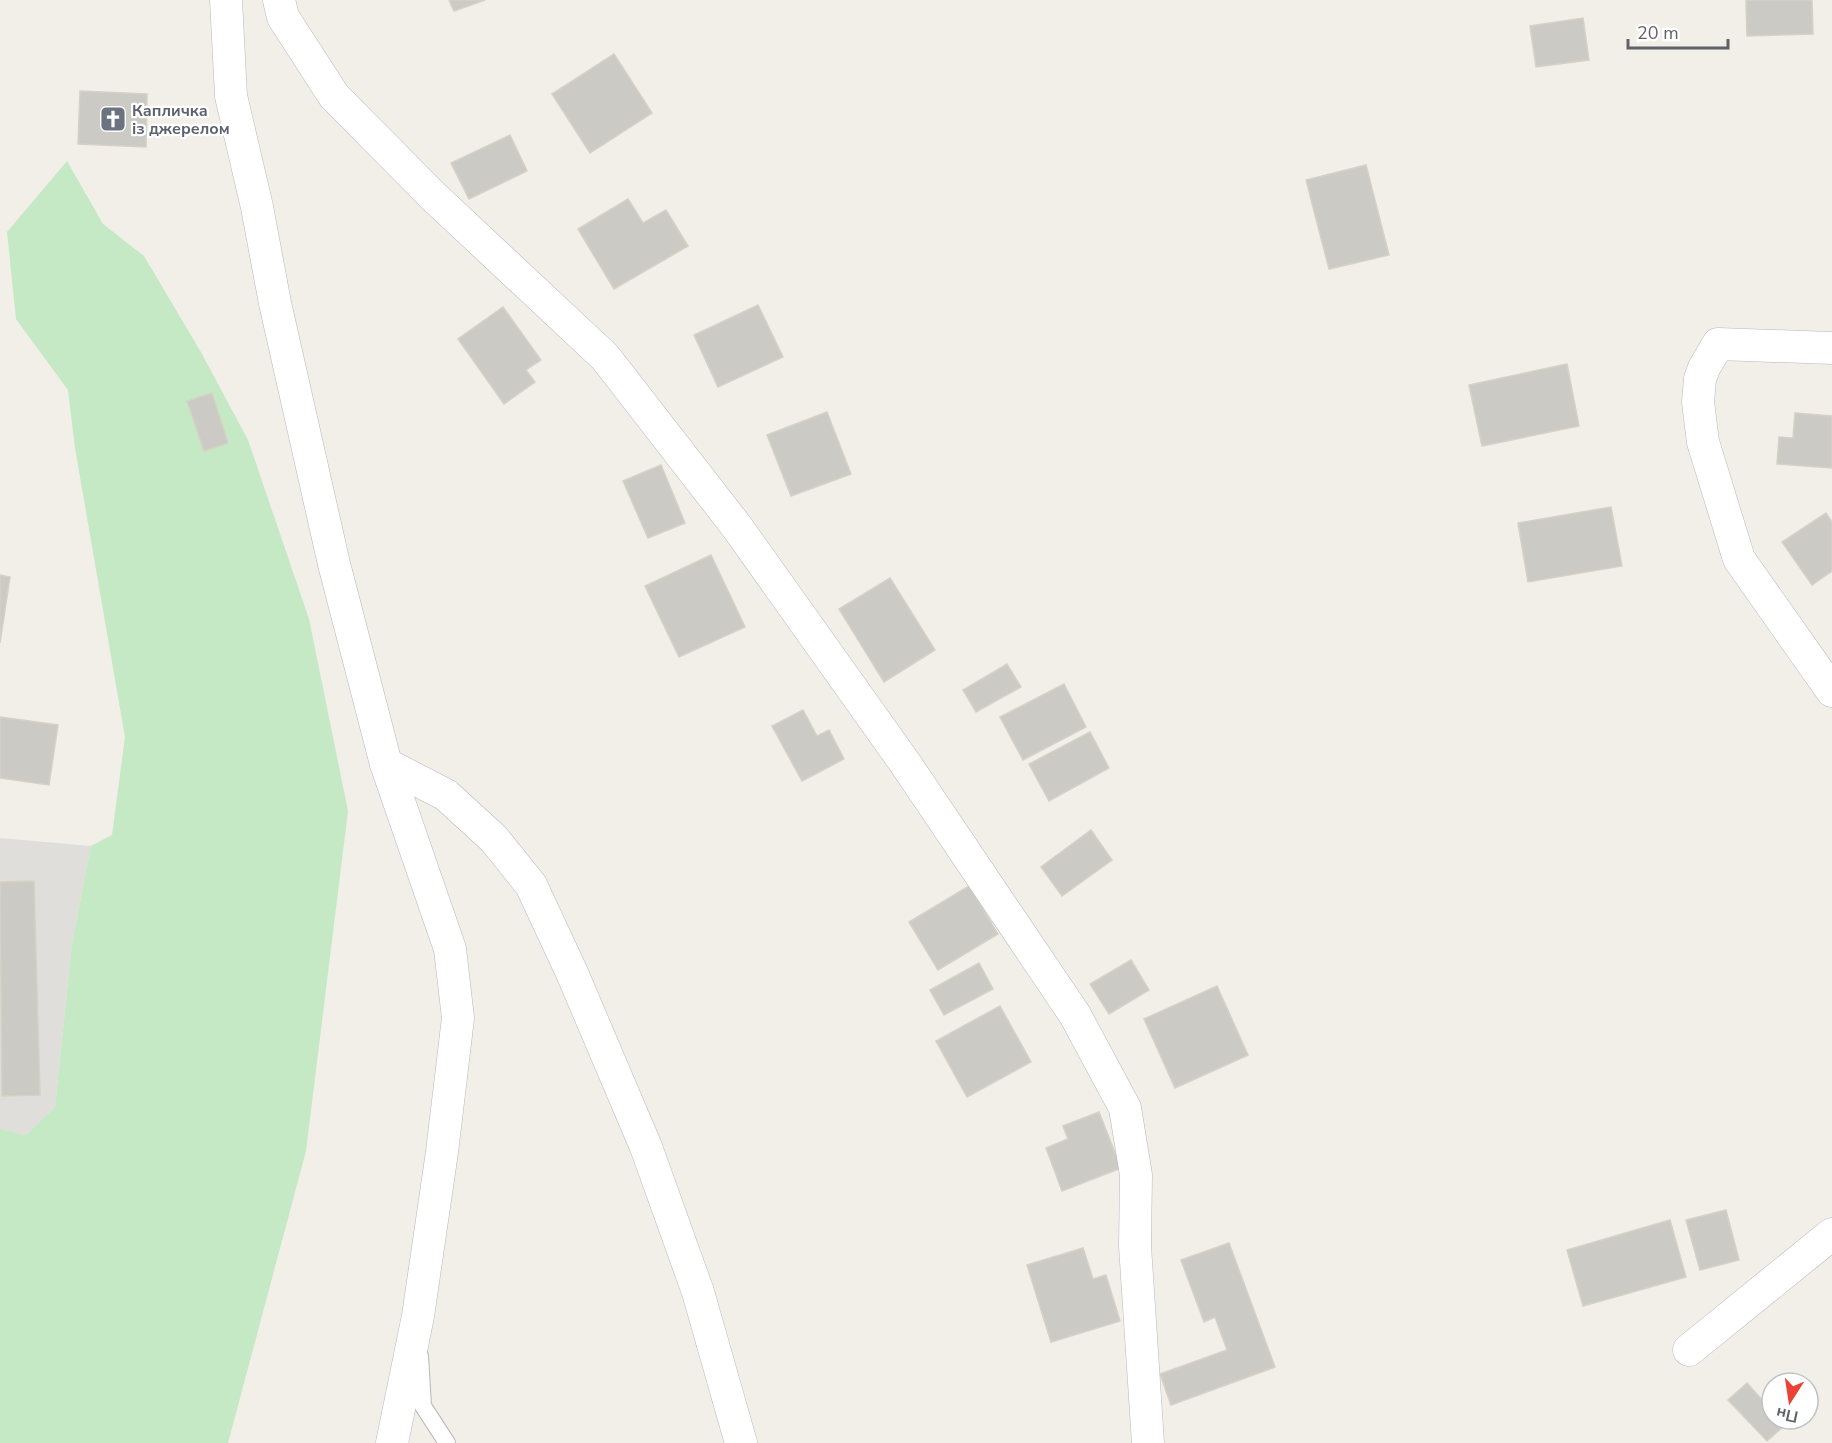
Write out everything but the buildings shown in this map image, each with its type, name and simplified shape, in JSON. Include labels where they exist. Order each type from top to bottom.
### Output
[{"type":"street","points":[[226,0],[231,96],[334,564],[386,764],[450,948],[458,1018],[442,1152],[418,1316],[392,1443]]},
{"type":"street","points":[[279,0],[283,17],[334,96],[433,196],[605,357],[738,528],[905,763],[1075,1015],[1125,1108],[1136,1174],[1135,1246],[1148,1443]]},
{"type":"street","points":[[1832,348],[1718,344],[1700,378],[1698,402],[1703,442],[1739,559],[1832,691]]},
{"type":"street","points":[[386,764],[446,795],[494,839],[531,885],[572,973],[646,1147],[698,1292],[741,1443]]},
{"type":"street","points":[[1689,1350],[1832,1234]]},
{"type":"lane","points":[[418,1316],[423,1406],[447,1443]]},
{"type":"shaded area","points":[[0,838],[91,846],[72,943],[55,1107],[26,1135],[0,1129]]},
{"type":"green space","points":[[67,161],[103,224],[144,256],[202,354],[248,440],[309,619],[348,811],[306,1151],[228,1443],[0,1443],[0,1129],[26,1135],[55,1107],[72,943],[91,846],[112,835],[125,737],[75,448],[68,390],[16,319],[7,232]]},
{"type":"place","name":"Капличка із джерелом","points":[[113,119]]}]
